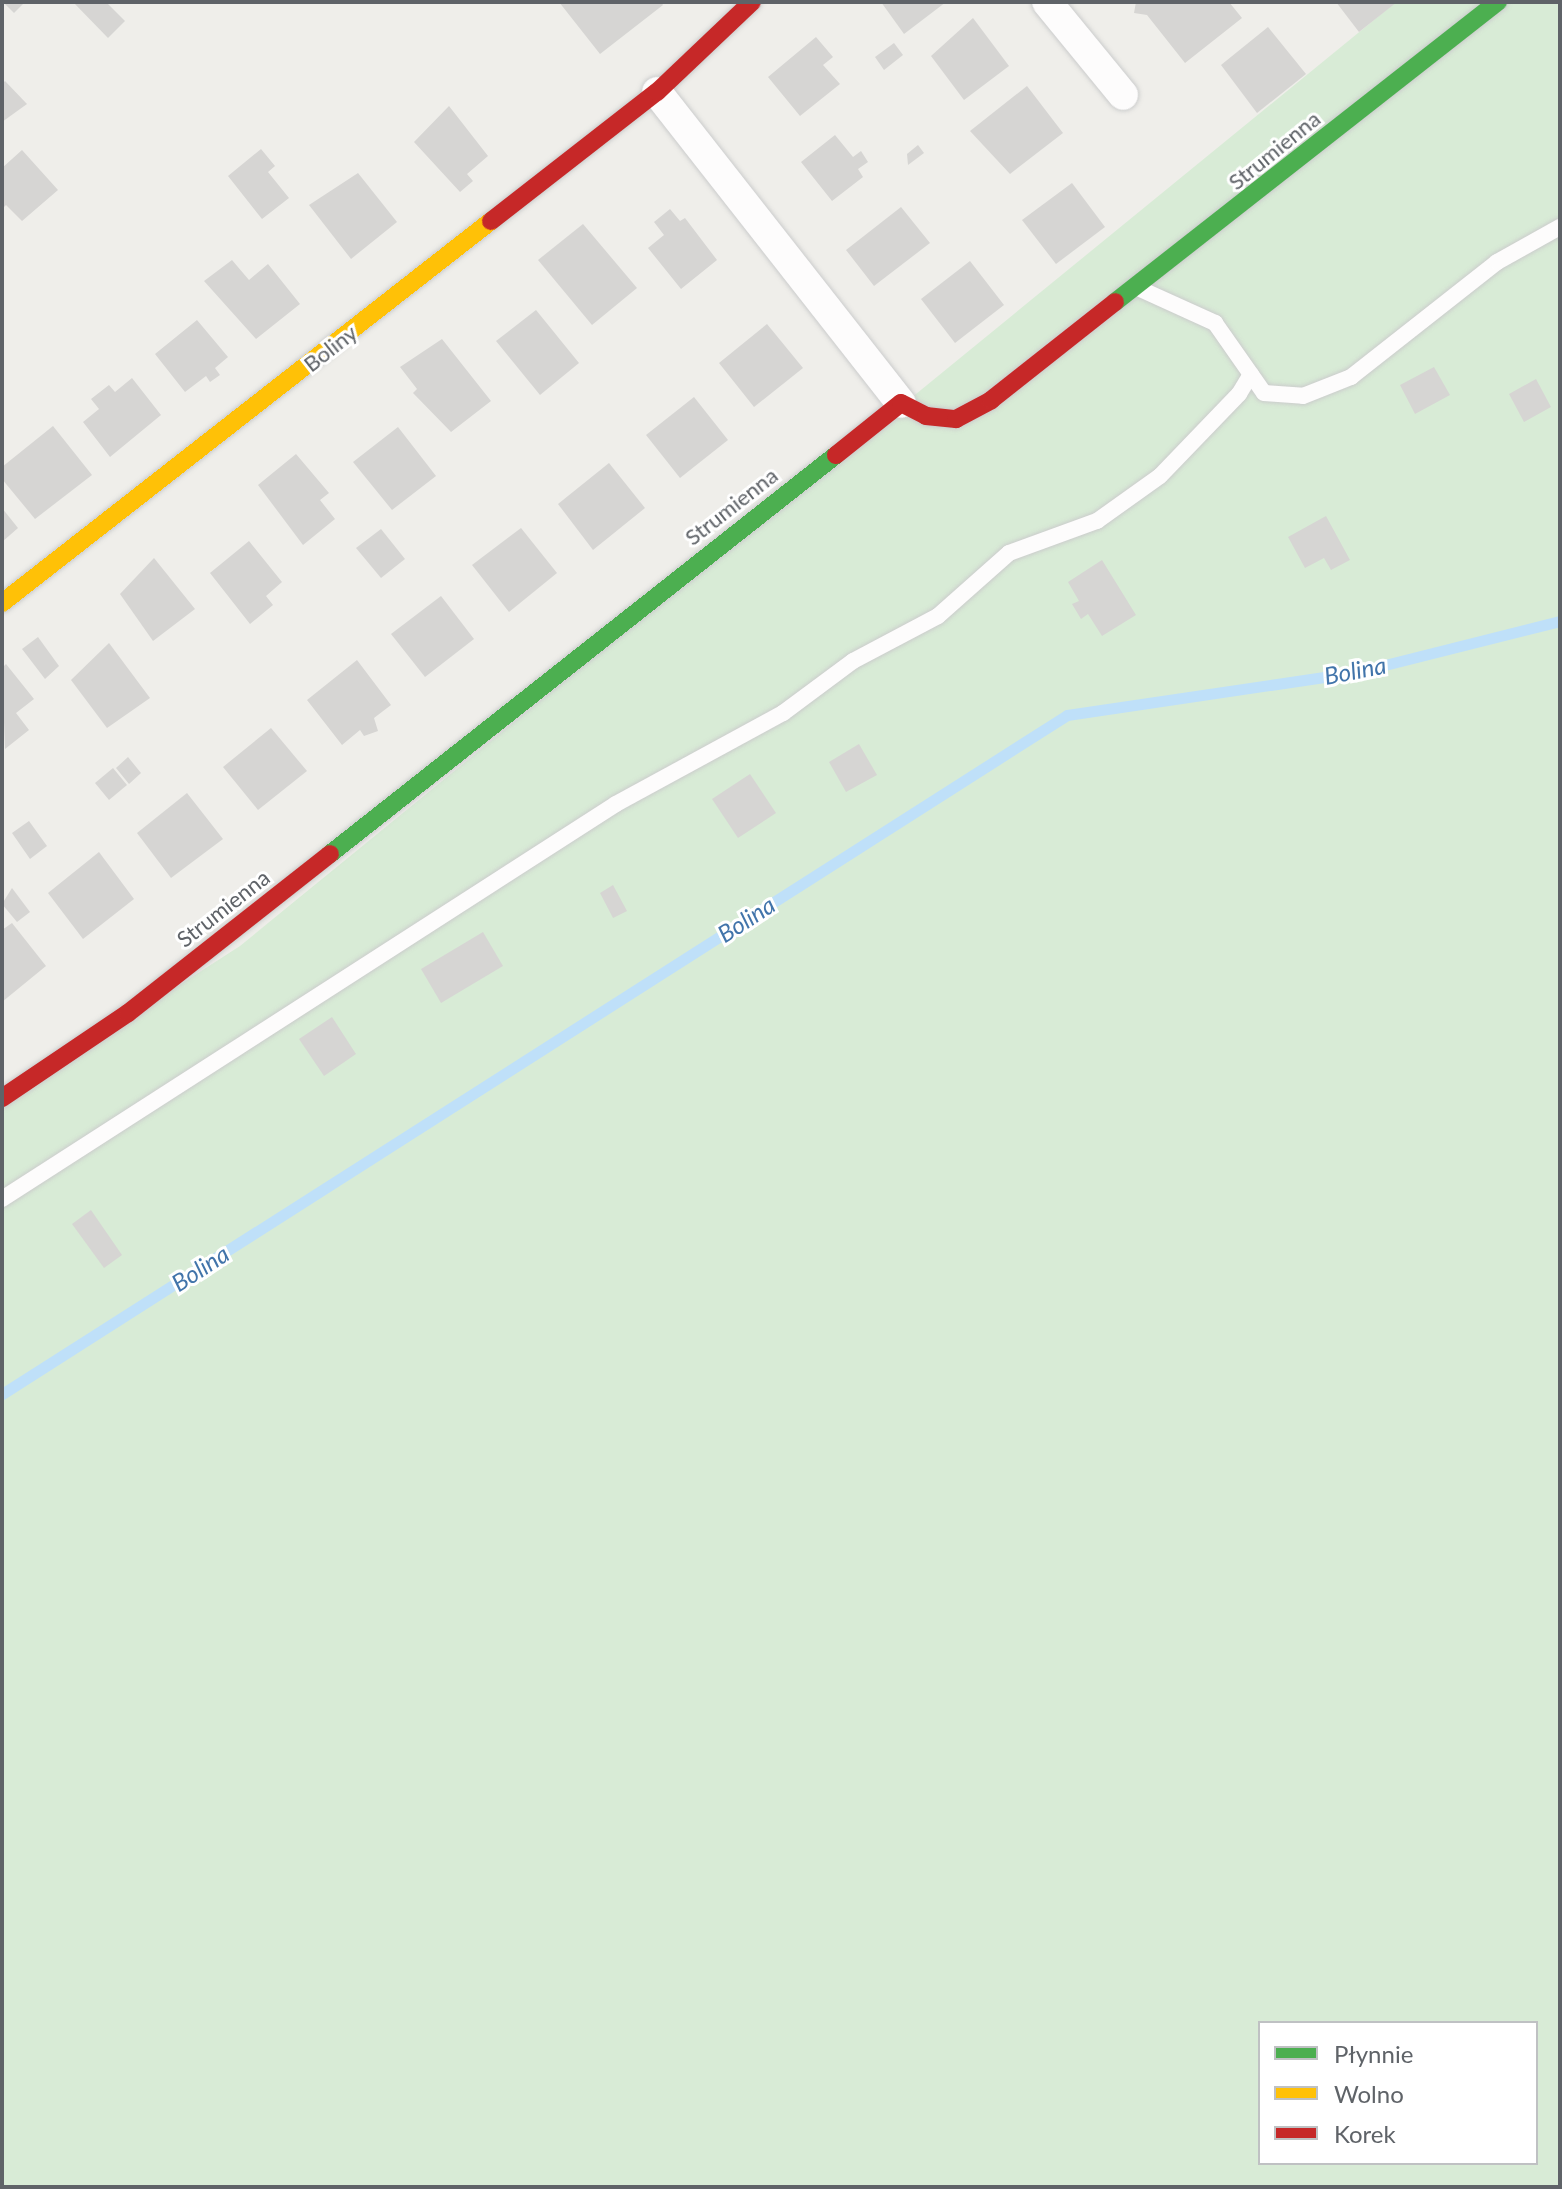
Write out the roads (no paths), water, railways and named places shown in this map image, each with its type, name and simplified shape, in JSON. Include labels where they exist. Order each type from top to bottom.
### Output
[{"type":"street","name":"Boliny","points":[[2,603],[657,92],[752,2]]},
{"type":"street","points":[[1047,2],[1123,95]]},
{"type":"street","name":"Strumienna","points":[[2,1098],[128,1013],[901,403],[926,416],[956,419],[991,400],[1498,2]]},
{"type":"street","points":[[657,92],[901,403]]},
{"type":"lane","points":[[1137,288],[1215,323],[1264,393],[1303,396],[1351,377],[1497,262],[1560,227]]},
{"type":"lane","points":[[2,1199],[616,804],[771,721],[853,661],[938,616],[1009,553],[1097,521],[1160,476],[1239,394],[1251,374]]},
{"type":"waterway","name":"Bolina","points":[[2,1394],[1067,715],[1353,673],[1560,621]]}]
